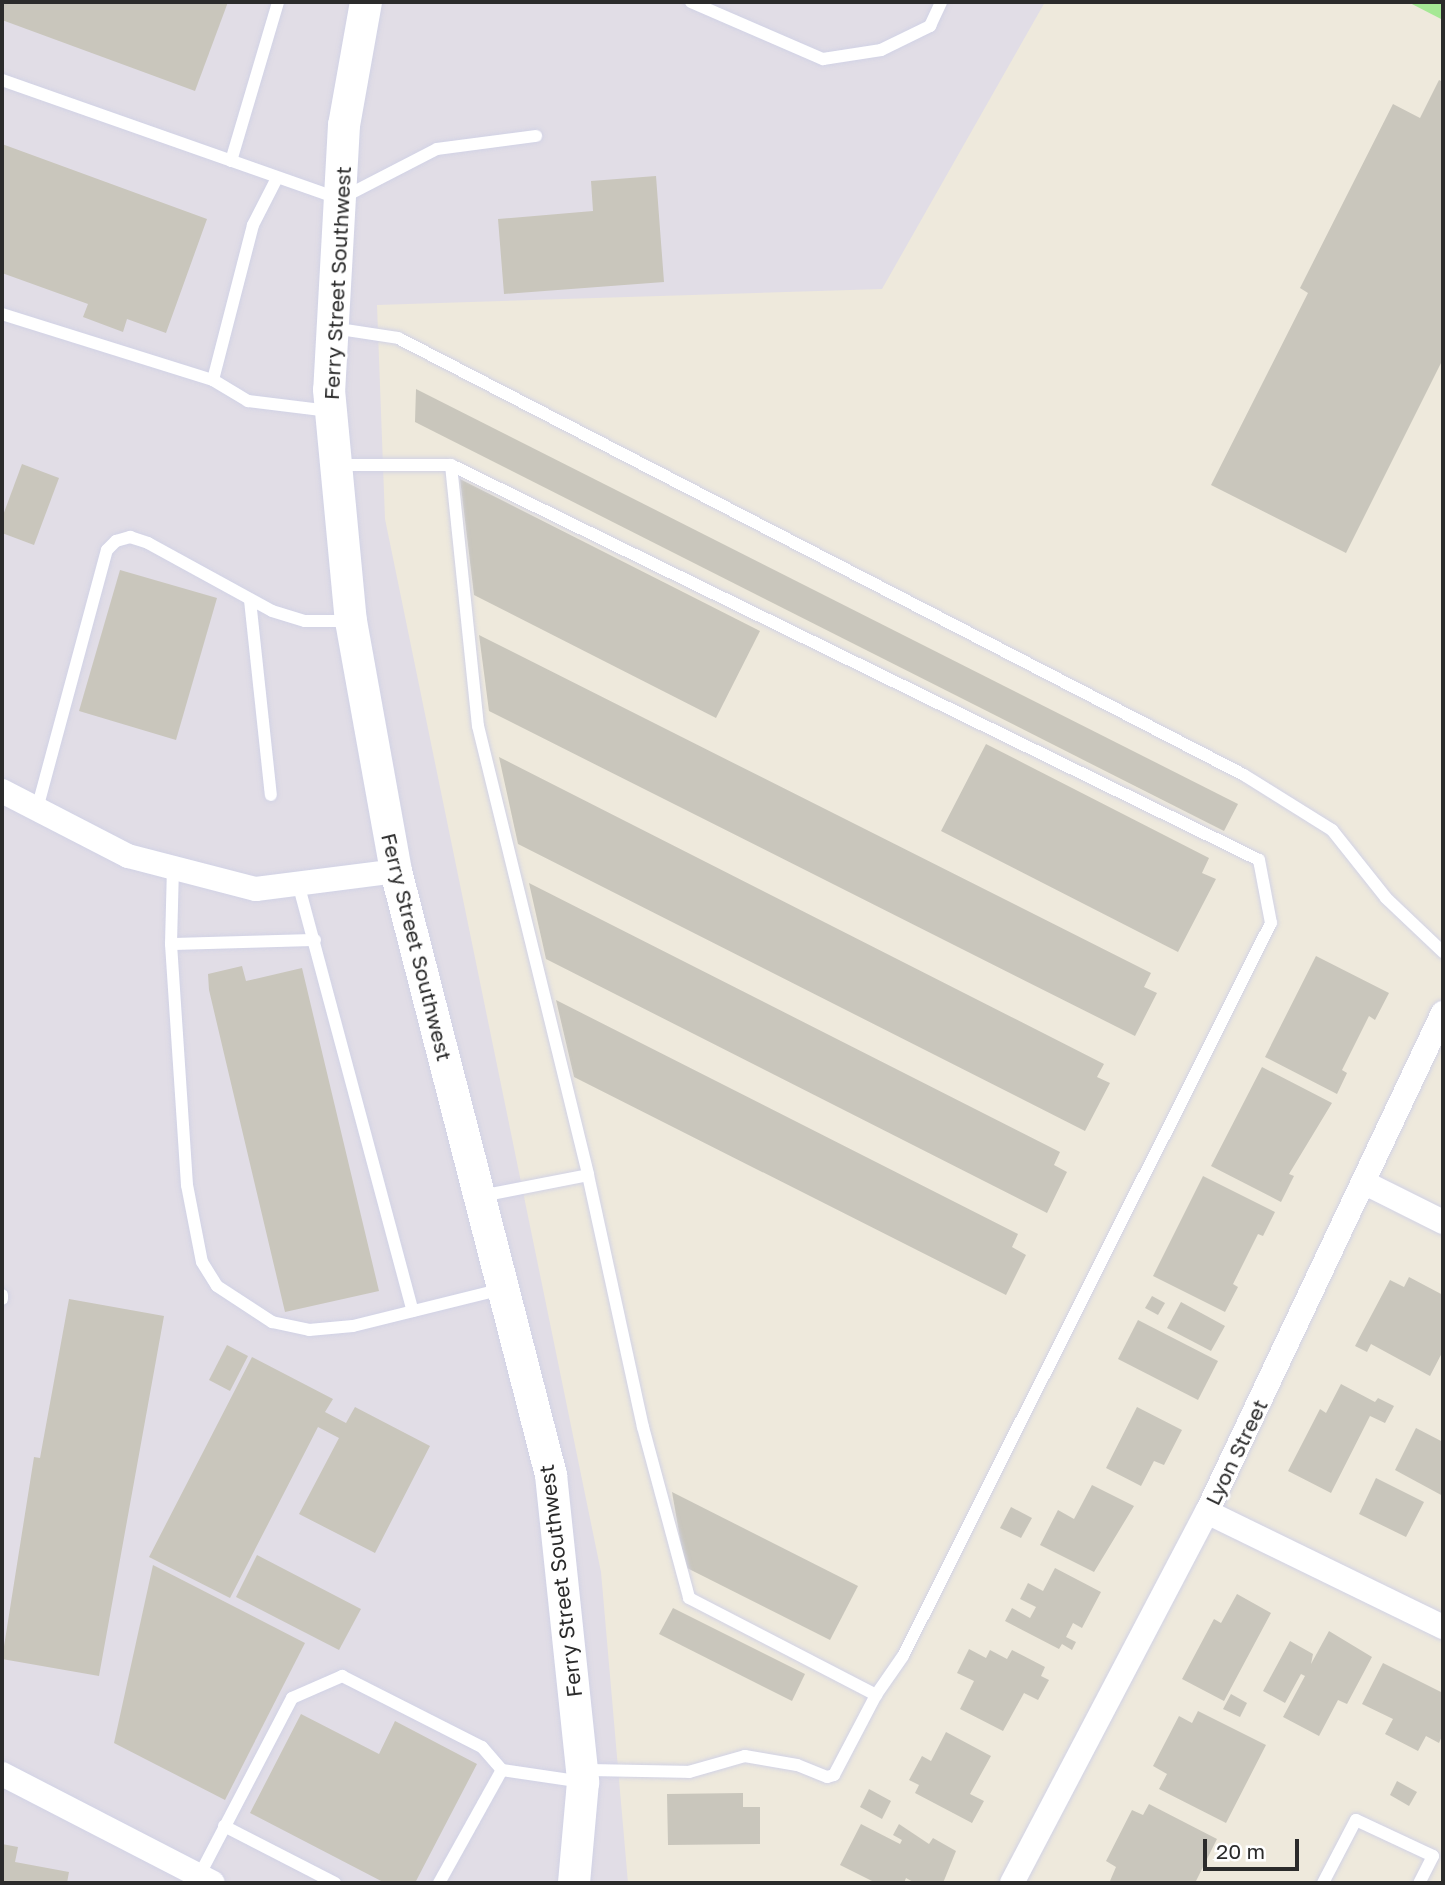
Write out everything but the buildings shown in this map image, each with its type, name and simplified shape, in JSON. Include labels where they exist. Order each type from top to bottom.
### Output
[{"type":"street","name":"Ferry Street Southwest","points":[[366,2],[344,125],[333,328],[331,411],[351,621],[396,871],[551,1475],[582,1776],[574,1883]]},
{"type":"street","points":[[2,791],[128,856],[256,889],[396,871]]},
{"type":"street","name":"Lyon Street","points":[[1012,1883],[1207,1512],[1365,1183],[1443,1013]]},
{"type":"street","points":[[1365,1183],[1443,1222]]},
{"type":"street","points":[[1207,1512],[1443,1627]]},
{"type":"street","points":[[2,1774],[206,1879]]},
{"type":"lane","points":[[231,161],[278,2]]},
{"type":"lane","points":[[691,2],[823,59],[893,44],[930,26],[941,2]]},
{"type":"lane","points":[[2,80],[340,199],[437,149],[536,136]]},
{"type":"lane","points":[[213,380],[253,225],[277,177]]},
{"type":"lane","points":[[2,314],[213,380],[248,401],[331,411]]},
{"type":"lane","points":[[333,328],[398,338],[1244,775],[1332,830],[1386,898],[1443,952]]},
{"type":"lane","points":[[206,1879],[224,1826],[292,1698],[342,1676],[482,1747],[502,1770],[582,1776],[689,1772],[745,1756],[797,1765],[827,1777],[834,1774],[876,1695],[903,1656],[1271,923],[1259,860],[451,465],[337,465]]},
{"type":"lane","points":[[451,465],[478,726],[588,1175],[643,1427],[689,1598],[876,1695]]},
{"type":"lane","points":[[37,809],[107,550],[116,541],[130,537],[148,543],[250,600],[305,621],[351,621]]},
{"type":"lane","points":[[250,600],[271,795]]},
{"type":"lane","points":[[173,867],[171,944],[187,1185],[202,1262],[217,1286],[272,1322],[309,1330],[353,1326],[503,1289]]},
{"type":"lane","points":[[298,883],[413,1311]]},
{"type":"lane","points":[[171,944],[315,940]]},
{"type":"lane","points":[[480,1197],[588,1175]]},
{"type":"lane","points":[[439,1883],[502,1770]]},
{"type":"lane","points":[[1322,1883],[1356,1820],[1433,1856],[1419,1883]]},
{"type":"lane","points":[[224,1826],[335,1883]]},
{"type":"shaded area","points":[[2,2],[1045,2],[882,289],[377,305],[385,519],[601,1572],[628,1883],[2,1883]]},
{"type":"green space","points":[[1408,2],[1443,2],[1443,20]]}]
